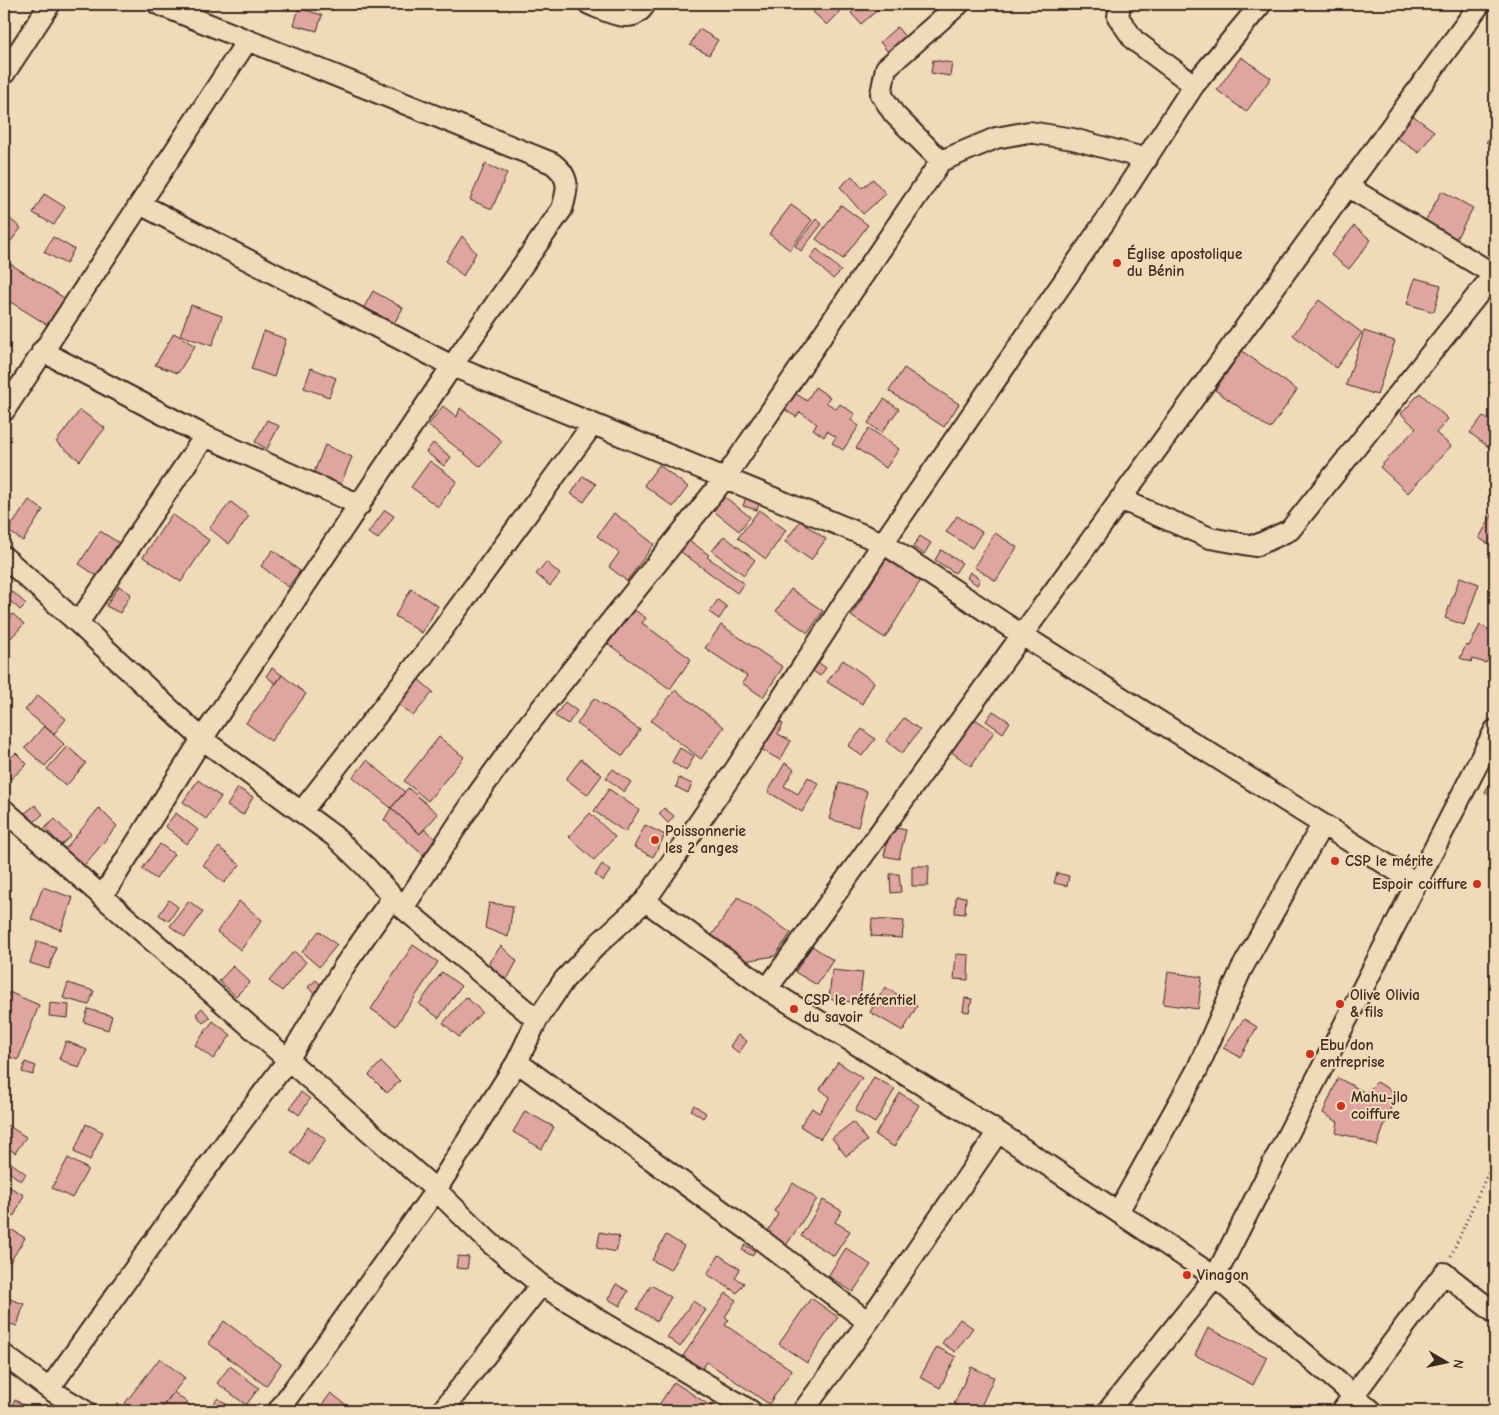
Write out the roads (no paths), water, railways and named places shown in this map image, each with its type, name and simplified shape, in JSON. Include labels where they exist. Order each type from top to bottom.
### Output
[{"type":"street","points":[[4,74],[50,4]]},
{"type":"street","points":[[102,897],[202,739],[452,366],[562,209],[567,193],[566,181],[561,170],[552,163],[158,4]]},
{"type":"street","points":[[588,4],[621,17],[635,15],[645,4]]},
{"type":"street","points":[[941,161],[894,114],[882,94],[886,68],[959,4]]},
{"type":"street","points":[[1120,4],[1118,17],[1134,40],[1194,85]]},
{"type":"street","points":[[278,1411],[436,1190],[517,1062],[537,1020],[564,980],[598,944],[645,901],[735,770],[883,543],[1148,159],[1194,85],[1262,4]]},
{"type":"street","points":[[767,989],[1480,4]]},
{"type":"street","points":[[4,411],[247,41]]},
{"type":"street","points":[[49,1389],[200,1177],[288,1060],[345,965],[398,902],[524,730],[725,478],[941,161],[996,138],[1029,132],[1073,139],[1148,159]]},
{"type":"street","points":[[1120,500],[1210,538],[1228,542],[1254,546],[1290,530],[1495,274],[1347,186]]},
{"type":"street","points":[[140,204],[452,366],[883,543],[1022,635],[1416,884]]},
{"type":"street","points":[[42,352],[205,436],[360,505]]},
{"type":"street","points":[[302,811],[423,656],[593,424]]},
{"type":"street","points":[[78,623],[205,436]]},
{"type":"street","points":[[4,557],[202,739],[334,836],[354,854],[398,902],[537,1020]]},
{"type":"street","points":[[1108,1411],[1215,1277],[1495,730]]},
{"type":"street","points":[[4,810],[436,1190],[489,1242],[541,1285],[751,1411]]},
{"type":"street","points":[[1118,1212],[1198,1070],[1241,970],[1322,825]]},
{"type":"street","points":[[645,901],[767,989],[998,1132],[1215,1277],[1372,1411]]},
{"type":"street","points":[[517,1062],[743,1227],[868,1322]]},
{"type":"street","points":[[803,1411],[868,1322],[998,1132]]},
{"type":"street","points":[[1342,1411],[1444,1273],[1495,1313]]},
{"type":"street","points":[[442,1411],[541,1285]]},
{"type":"street","points":[[4,1356],[49,1389],[85,1411]]},
{"type":"place","name":"Église apostolique du Bénin","points":[[1117,263]]},
{"type":"place","name":"Poissonnerie les 2 anges","points":[[655,840]]},
{"type":"place","name":"CSP le mérite","points":[[1335,861]]},
{"type":"place","name":"Espoir coiffure","points":[[1477,884]]},
{"type":"place","name":"Olive Olivia & fils","points":[[1340,1004]]},
{"type":"place","name":"CSP le référentiel du savoir","points":[[794,1009]]},
{"type":"place","name":"Ebu don entreprise","points":[[1310,1054]]},
{"type":"place","name":"Mahu-jlo coiffure","points":[[1341,1106]]},
{"type":"place","name":"Vinagon","points":[[1187,1275]]}]
